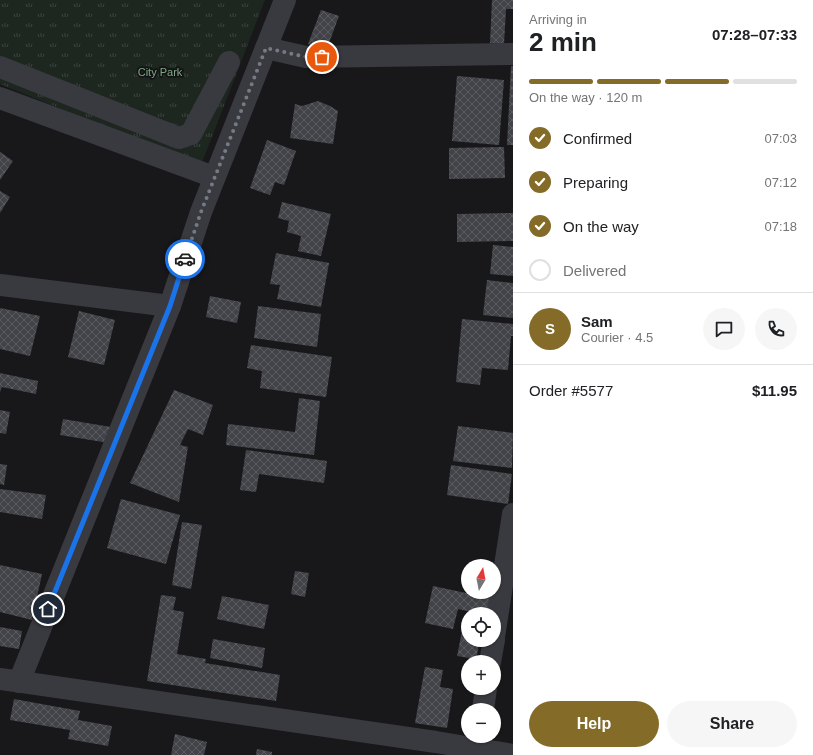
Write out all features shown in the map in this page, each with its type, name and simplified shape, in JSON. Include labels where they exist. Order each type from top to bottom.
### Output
[{"type":"street","points":[[285,0],[214,177],[170,306],[9,680],[435,748],[471,743]]},
{"type":"street","points":[[266,48],[306,57],[513,54]]},
{"type":"street","points":[[0,67],[179,138],[191,134],[229,62]]},
{"type":"street","points":[[0,98],[214,177]]},
{"type":"street","points":[[0,285],[170,306]]},
{"type":"street","points":[[499,607],[513,514]]},
{"type":"street","points":[[481,743],[513,755]]},
{"type":"green space","name":"City Park","points":[[0,0],[265,0],[201,165],[0,84]]},
{"type":"building","points":[[492,0],[513,0],[513,9],[506,9],[504,44],[490,43]]},
{"type":"building","points":[[321,10],[339,16],[326,51],[308,44]]},
{"type":"building","points":[[511,66],[513,66],[513,145],[507,145]]},
{"type":"building","points":[[457,76],[504,80],[499,145],[452,141]]},
{"type":"building","points":[[318,101],[338,111],[333,144],[290,138],[295,104],[302,106]]},
{"type":"building","points":[[267,140],[296,151],[284,185],[275,182],[270,195],[250,188]]},
{"type":"building","points":[[504,147],[505,178],[449,179],[449,148]]},
{"type":"building","points":[[0,152],[13,161],[0,180]]},
{"type":"building","points":[[0,191],[10,197],[0,213]]},
{"type":"building","points":[[282,202],[331,214],[321,256],[298,251],[301,236],[287,232],[289,221],[278,218]]},
{"type":"building","points":[[513,213],[513,241],[457,242],[457,214]]},
{"type":"building","points":[[493,245],[513,247],[513,276],[490,274]]},
{"type":"building","points":[[276,253],[329,263],[321,307],[277,299],[280,285],[270,284]]},
{"type":"building","points":[[487,280],[513,283],[513,318],[483,315]]},
{"type":"building","points":[[210,296],[241,302],[237,323],[206,317]]},
{"type":"building","points":[[258,306],[321,314],[317,347],[254,338]]},
{"type":"building","points":[[0,308],[40,316],[30,356],[0,349]]},
{"type":"building","points":[[79,311],[115,320],[104,365],[68,357]]},
{"type":"building","points":[[462,319],[513,324],[513,336],[511,336],[508,370],[482,368],[480,385],[456,382]]},
{"type":"building","points":[[251,345],[332,357],[326,397],[260,388],[262,371],[247,368]]},
{"type":"building","points":[[0,373],[38,381],[36,394],[2,387],[0,392]]},
{"type":"building","points":[[174,390],[213,405],[203,435],[188,429],[180,445],[188,447],[179,502],[130,483]]},
{"type":"building","points":[[299,398],[320,401],[314,455],[226,445],[228,424],[295,432]]},
{"type":"building","points":[[0,410],[10,412],[6,434],[0,433]]},
{"type":"building","points":[[63,419],[111,427],[109,443],[60,435]]},
{"type":"building","points":[[458,426],[513,433],[512,468],[453,461]]},
{"type":"building","points":[[246,450],[327,461],[324,483],[259,474],[256,492],[240,490]]},
{"type":"building","points":[[0,464],[7,465],[4,485],[0,484]]},
{"type":"building","points":[[451,465],[512,474],[508,504],[447,495]]},
{"type":"building","points":[[0,489],[46,495],[42,519],[0,512]]},
{"type":"building","points":[[121,499],[180,515],[166,564],[107,548]]},
{"type":"building","points":[[182,522],[202,525],[191,589],[172,585]]},
{"type":"building","points":[[0,565],[42,574],[32,620],[0,612]]},
{"type":"building","points":[[295,571],[309,573],[305,597],[291,594]]},
{"type":"building","points":[[433,586],[461,592],[461,599],[499,600],[496,607],[461,607],[461,610],[458,609],[453,629],[425,623]]},
{"type":"building","points":[[161,595],[176,597],[173,610],[184,612],[177,654],[206,659],[205,663],[280,675],[276,701],[147,681]]},
{"type":"building","points":[[222,596],[269,605],[264,629],[217,619]]},
{"type":"building","points":[[0,627],[22,631],[19,649],[0,646]]},
{"type":"building","points":[[461,636],[461,647],[479,647],[477,655],[457,656]]},
{"type":"building","points":[[213,639],[265,648],[262,668],[210,658]]},
{"type":"building","points":[[425,667],[443,670],[440,687],[453,689],[447,728],[415,723]]},
{"type":"building","points":[[14,699],[80,711],[78,720],[112,726],[108,746],[68,739],[70,730],[10,720]]},
{"type":"building","points":[[175,734],[207,742],[204,755],[171,755]]},
{"type":"building","points":[[257,749],[272,752],[272,755],[256,755]]},
{"type":"way so far","points":[[185,259],[201,212],[266,48],[306,57],[322,57]]},
{"type":"route","points":[[48,609],[170,306],[185,259]]}]
